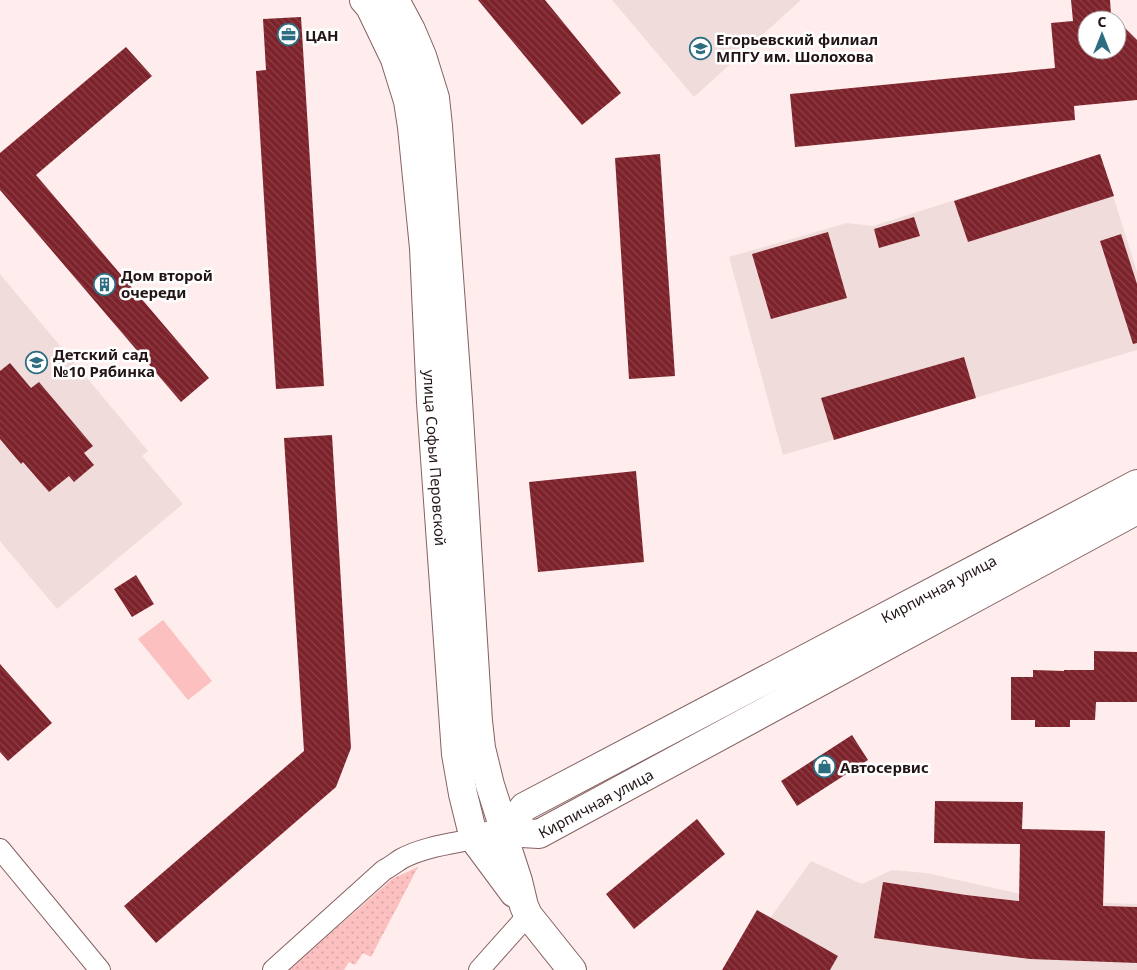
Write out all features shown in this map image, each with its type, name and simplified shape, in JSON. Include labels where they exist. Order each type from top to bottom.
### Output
[{"type":"street","name":"улица Софьи Перовской","points":[[364,0],[370,7],[395,59],[408,101],[412,127],[424,248],[431,402],[456,744],[463,794],[474,839],[572,970]]},
{"type":"street","name":"улица Софьи Перовской","points":[[394,0],[411,30],[435,98],[458,401],[478,721],[490,785],[526,910]]},
{"type":"street","name":"Кирпичная улица","points":[[505,832],[524,807],[1137,484]]},
{"type":"street","name":"Кирпичная улица","points":[[505,832],[540,834],[1137,510]]},
{"type":"street","points":[[273,970],[384,870],[401,859],[438,846],[505,832]]},
{"type":"street","points":[[0,849],[100,970]]},
{"type":"street","points":[[479,970],[526,910]]},
{"type":"shaded area","name":"Егорьевский филиал МПГУ им. Шолохова","points":[[612,0],[801,0],[694,97]]},
{"type":"shaded area","points":[[1100,154],[1137,272],[1137,350],[783,455],[729,257],[847,223],[873,226]]},
{"type":"shaded area","name":"Детский сад №10 Рябинка","points":[[0,274],[148,451],[142,456],[183,504],[57,609],[0,541]]},
{"type":"shaded area","points":[[163,620],[212,681],[188,700],[138,639]]},
{"type":"shaded area","points":[[811,861],[862,884],[892,870],[926,873],[1052,901],[1137,904],[1137,970],[788,970],[751,945]]},
{"type":"shaded area","points":[[418,867],[371,957],[363,953],[355,965],[349,962],[344,970],[289,970],[392,879]]},
{"type":"building","points":[[478,0],[545,0],[621,93],[582,125]]},
{"type":"building","points":[[1071,0],[1110,0],[1111,10],[1077,10],[1077,60],[1127,60],[1127,30],[1137,40],[1137,100],[1074,106],[1075,120],[795,147],[790,94],[1055,68],[1051,23],[1073,21]]},
{"type":"building","points":[[301,17],[324,386],[276,389],[256,71],[266,70],[263,19]]},
{"type":"building","name":"Дом второй очереди","points":[[126,47],[152,76],[36,175],[209,378],[181,402],[0,190],[0,153]]},
{"type":"building","points":[[660,154],[675,376],[629,379],[615,158]]},
{"type":"building","points":[[1100,154],[1114,196],[968,242],[954,201]]},
{"type":"building","points":[[914,217],[920,236],[879,248],[874,229]]},
{"type":"building","points":[[828,232],[847,298],[771,319],[752,254]]},
{"type":"building","points":[[1121,234],[1137,284],[1137,343],[1133,344],[1100,241]]},
{"type":"building","points":[[964,357],[976,398],[834,440],[821,398]]},
{"type":"building","points":[[10,363],[31,388],[39,382],[93,446],[84,453],[94,465],[74,482],[69,476],[49,492],[23,462],[21,464],[0,439],[0,371]]},
{"type":"building","points":[[332,435],[351,748],[336,787],[156,943],[124,906],[304,751],[284,438]]},
{"type":"building","points":[[636,471],[644,562],[538,572],[529,482]]},
{"type":"building","points":[[136,575],[154,604],[132,617],[114,589]]},
{"type":"building","points":[[1094,651],[1137,652],[1137,702],[1096,702],[1095,720],[1070,720],[1070,727],[1035,727],[1035,720],[1011,720],[1011,677],[1033,677],[1033,670],[1094,670]]},
{"type":"building","points":[[0,664],[52,723],[8,761],[0,752]]},
{"type":"building","points":[[852,735],[868,760],[797,806],[781,781]]},
{"type":"building","points":[[935,801],[1023,802],[1022,829],[1105,831],[1103,906],[1137,907],[1137,963],[1030,959],[874,938],[883,882],[1019,901],[1020,844],[934,843]]},
{"type":"building","points":[[697,819],[725,854],[634,929],[606,894]]},
{"type":"building","points":[[757,910],[838,956],[830,970],[722,970]]},
{"type":"place","name":"ЦАН","points":[[289,35]]},
{"type":"place","name":"Егорьевский филиал МПГУ им. Шолохова","points":[[700,48]]},
{"type":"place","name":"Дом второй очереди","points":[[105,284]]},
{"type":"place","name":"Детский сад №10 Рябинка","points":[[37,363]]},
{"type":"place","name":"Автосервис","points":[[824,767]]}]
